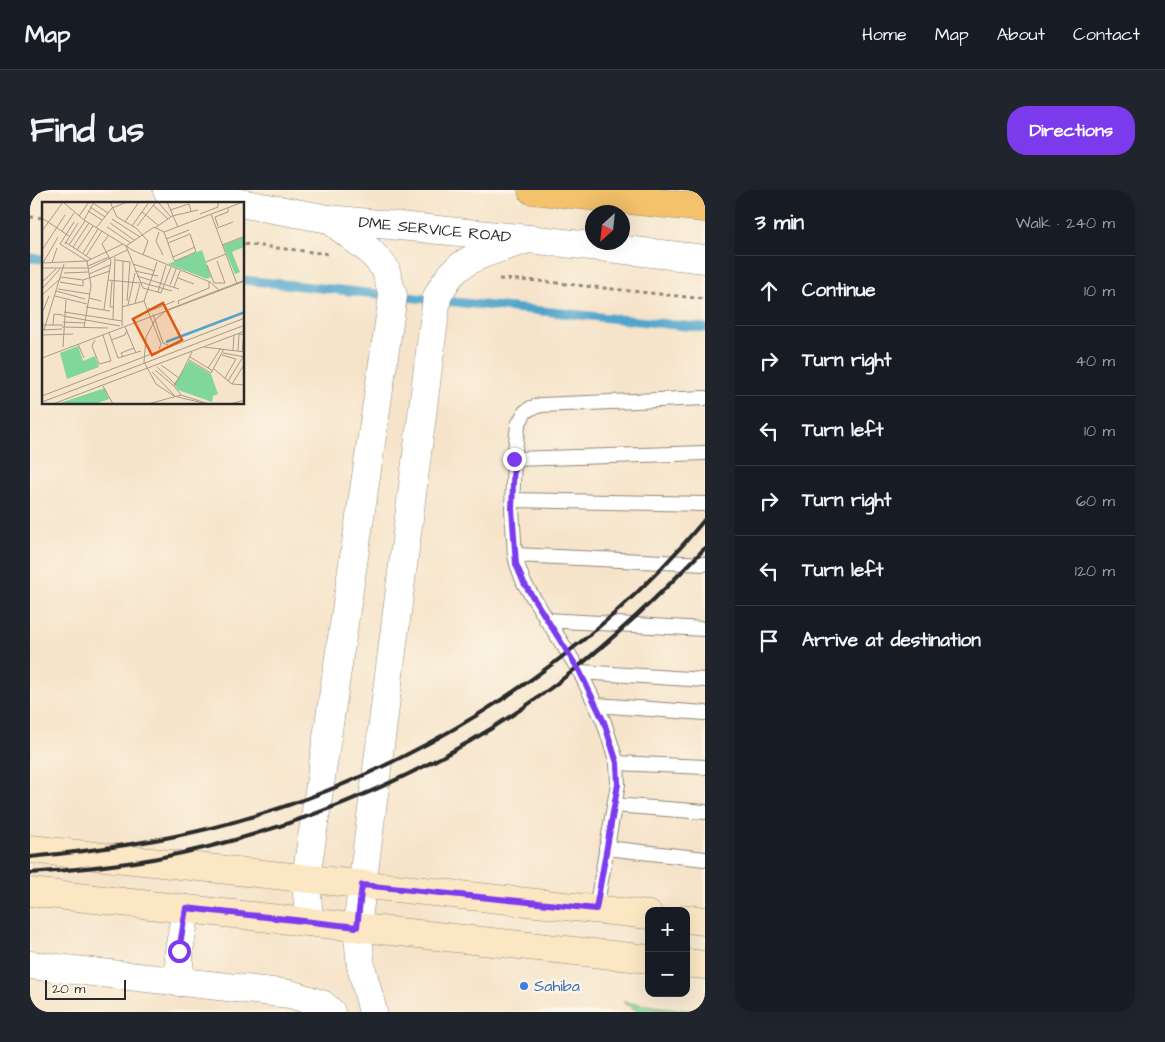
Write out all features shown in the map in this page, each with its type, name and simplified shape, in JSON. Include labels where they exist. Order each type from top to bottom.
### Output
[{"type":"highway","points":[[532,190],[705,208]]},
{"type":"main road","points":[[30,849],[645,915]]},
{"type":"main road","points":[[30,892],[645,959]]},
{"type":"main road","points":[[690,919],[705,921]]},
{"type":"main road","points":[[690,963],[705,965]]},
{"type":"street","name":"DME SERVICE ROAD","points":[[167,190],[234,202]]},
{"type":"street","name":"DME SERVICE ROAD","points":[[245,204],[329,219],[705,259]]},
{"type":"street","points":[[309,922],[306,878],[393,296],[385,268],[370,250],[329,219]]},
{"type":"street","points":[[373,1012],[361,966],[357,927],[437,297],[446,280],[458,268],[482,255],[529,239]]},
{"type":"street","points":[[180,982],[179,951],[186,908]]},
{"type":"street","points":[[30,965],[290,994],[322,1004],[331,1012]]},
{"type":"lane","points":[[596,909],[618,784],[617,763],[607,730],[580,672],[524,583],[516,564],[513,500],[514,459],[518,425],[525,412],[541,405],[705,398]]},
{"type":"lane","points":[[514,459],[705,453]]},
{"type":"lane","points":[[513,500],[705,504]]},
{"type":"lane","points":[[515,555],[705,564]]},
{"type":"lane","points":[[546,620],[705,629]]},
{"type":"lane","points":[[580,672],[705,680]]},
{"type":"lane","points":[[596,706],[705,713]]},
{"type":"lane","points":[[617,763],[705,767]]},
{"type":"lane","points":[[614,805],[705,812]]},
{"type":"lane","points":[[606,848],[705,859]]},
{"type":"path","points":[[245,244],[332,255]]},
{"type":"path","points":[[497,279],[539,281],[705,299]]},
{"type":"green space","points":[[623,1002],[699,1012],[640,1012]]},
{"type":"waterway","points":[[30,258],[42,259]]},
{"type":"waterway","points":[[245,280],[705,328]]},
{"type":"railway","points":[[30,857],[121,846],[211,828],[281,808],[350,781],[417,749],[482,712],[544,670],[602,624],[656,573],[705,519]]},
{"type":"railway","points":[[30,873],[92,868],[153,859],[208,847],[318,813],[372,791],[424,766],[524,708],[569,674],[639,613],[705,548]]},
{"type":"place","name":"Sahiba","points":[[524,986]]},
{"type":"route","points":[[179,951],[186,908],[357,927],[362,885],[596,909],[618,784],[617,763],[604,722],[580,672],[524,583],[516,564],[512,509],[514,459]]}]
